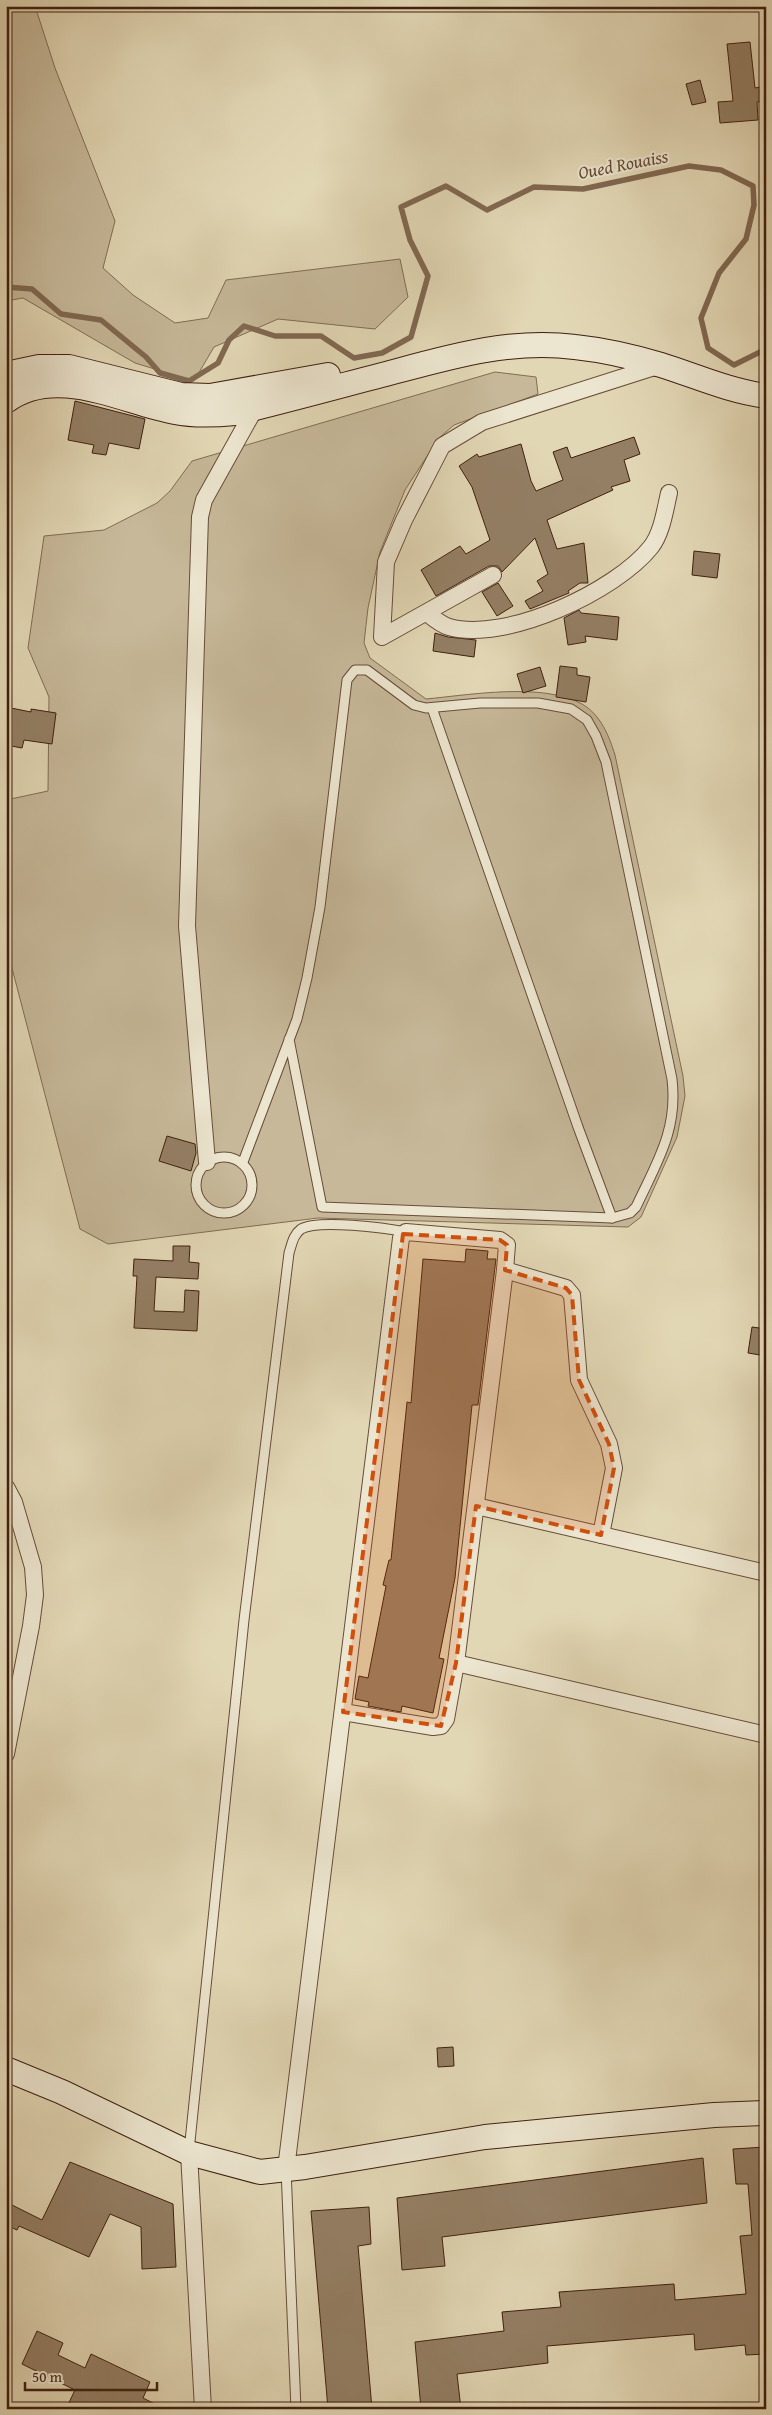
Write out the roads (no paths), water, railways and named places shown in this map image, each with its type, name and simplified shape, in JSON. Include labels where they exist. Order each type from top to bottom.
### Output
[{"type":"street","points":[[6,374],[39,367],[70,367],[181,395],[210,396],[329,375],[455,341],[499,334],[544,332],[588,334],[632,342],[724,372],[749,378],[766,379]]},
{"type":"street","points":[[6,401],[16,394],[45,385],[76,387],[174,412],[194,415],[229,414],[463,354],[503,346],[535,344],[576,347],[661,365],[722,386],[766,396]]},
{"type":"street","points":[[493,575],[426,614],[382,636],[386,562],[404,520],[442,446],[482,422],[661,365]]},
{"type":"street","points":[[207,1162],[187,926],[200,517],[204,500],[267,385]]},
{"type":"street","points":[[426,614],[448,627],[474,630],[499,628],[557,611],[612,580],[638,560],[652,546],[663,519],[669,493]]},
{"type":"street","points":[[286,2169],[401,1238],[406,1232],[500,1240],[507,1245],[505,1270],[456,1663],[446,1719],[441,1726],[433,1727],[343,1712]]},
{"type":"street","points":[[505,1270],[566,1288],[572,1295],[579,1380],[609,1444],[614,1468],[601,1535]]},
{"type":"street","points":[[6,1487],[10,1504],[33,1568],[35,1595],[32,1626],[6,1754]]},
{"type":"street","points":[[476,1506],[766,1573]]},
{"type":"street","points":[[456,1663],[766,1736]]},
{"type":"street","points":[[6,2069],[62,2092],[189,2153],[260,2172],[485,2137],[714,2115],[766,2113]]},
{"type":"street","points":[[189,2153],[202,2409]]},
{"type":"lane","points":[[243,1162],[297,1020],[307,978],[320,907],[348,680],[356,670],[367,670],[414,704],[432,708],[480,703],[538,703],[571,709],[587,720],[596,736],[606,762],[675,1101],[666,1143],[636,1207],[630,1213],[612,1218],[322,1207],[290,1039]]},
{"type":"lane","points":[[432,708],[578,1127],[612,1218]]},
{"type":"lane","points":[[228,1156],[243,1162],[251,1176],[250,1196],[244,1205],[236,1211],[226,1214],[207,1208],[197,1194],[198,1174],[207,1162],[218,1157],[228,1156]]},
{"type":"lane","points":[[189,2153],[244,1620],[293,1238],[299,1230],[308,1226],[361,1226],[406,1232]]},
{"type":"lane","points":[[286,2169],[296,2409]]},
{"type":"waterway","name":"Oued Rouaiss","points":[[6,287],[32,289],[61,314],[101,320],[146,357],[160,373],[189,381],[218,363],[229,340],[244,326],[275,336],[321,336],[354,358],[382,353],[411,337],[428,276],[410,240],[401,207],[446,186],[487,210],[534,187],[583,189],[689,166],[721,170],[753,186],[754,205],[746,239],[719,273],[701,318],[708,348],[734,365],[766,349]]}]
